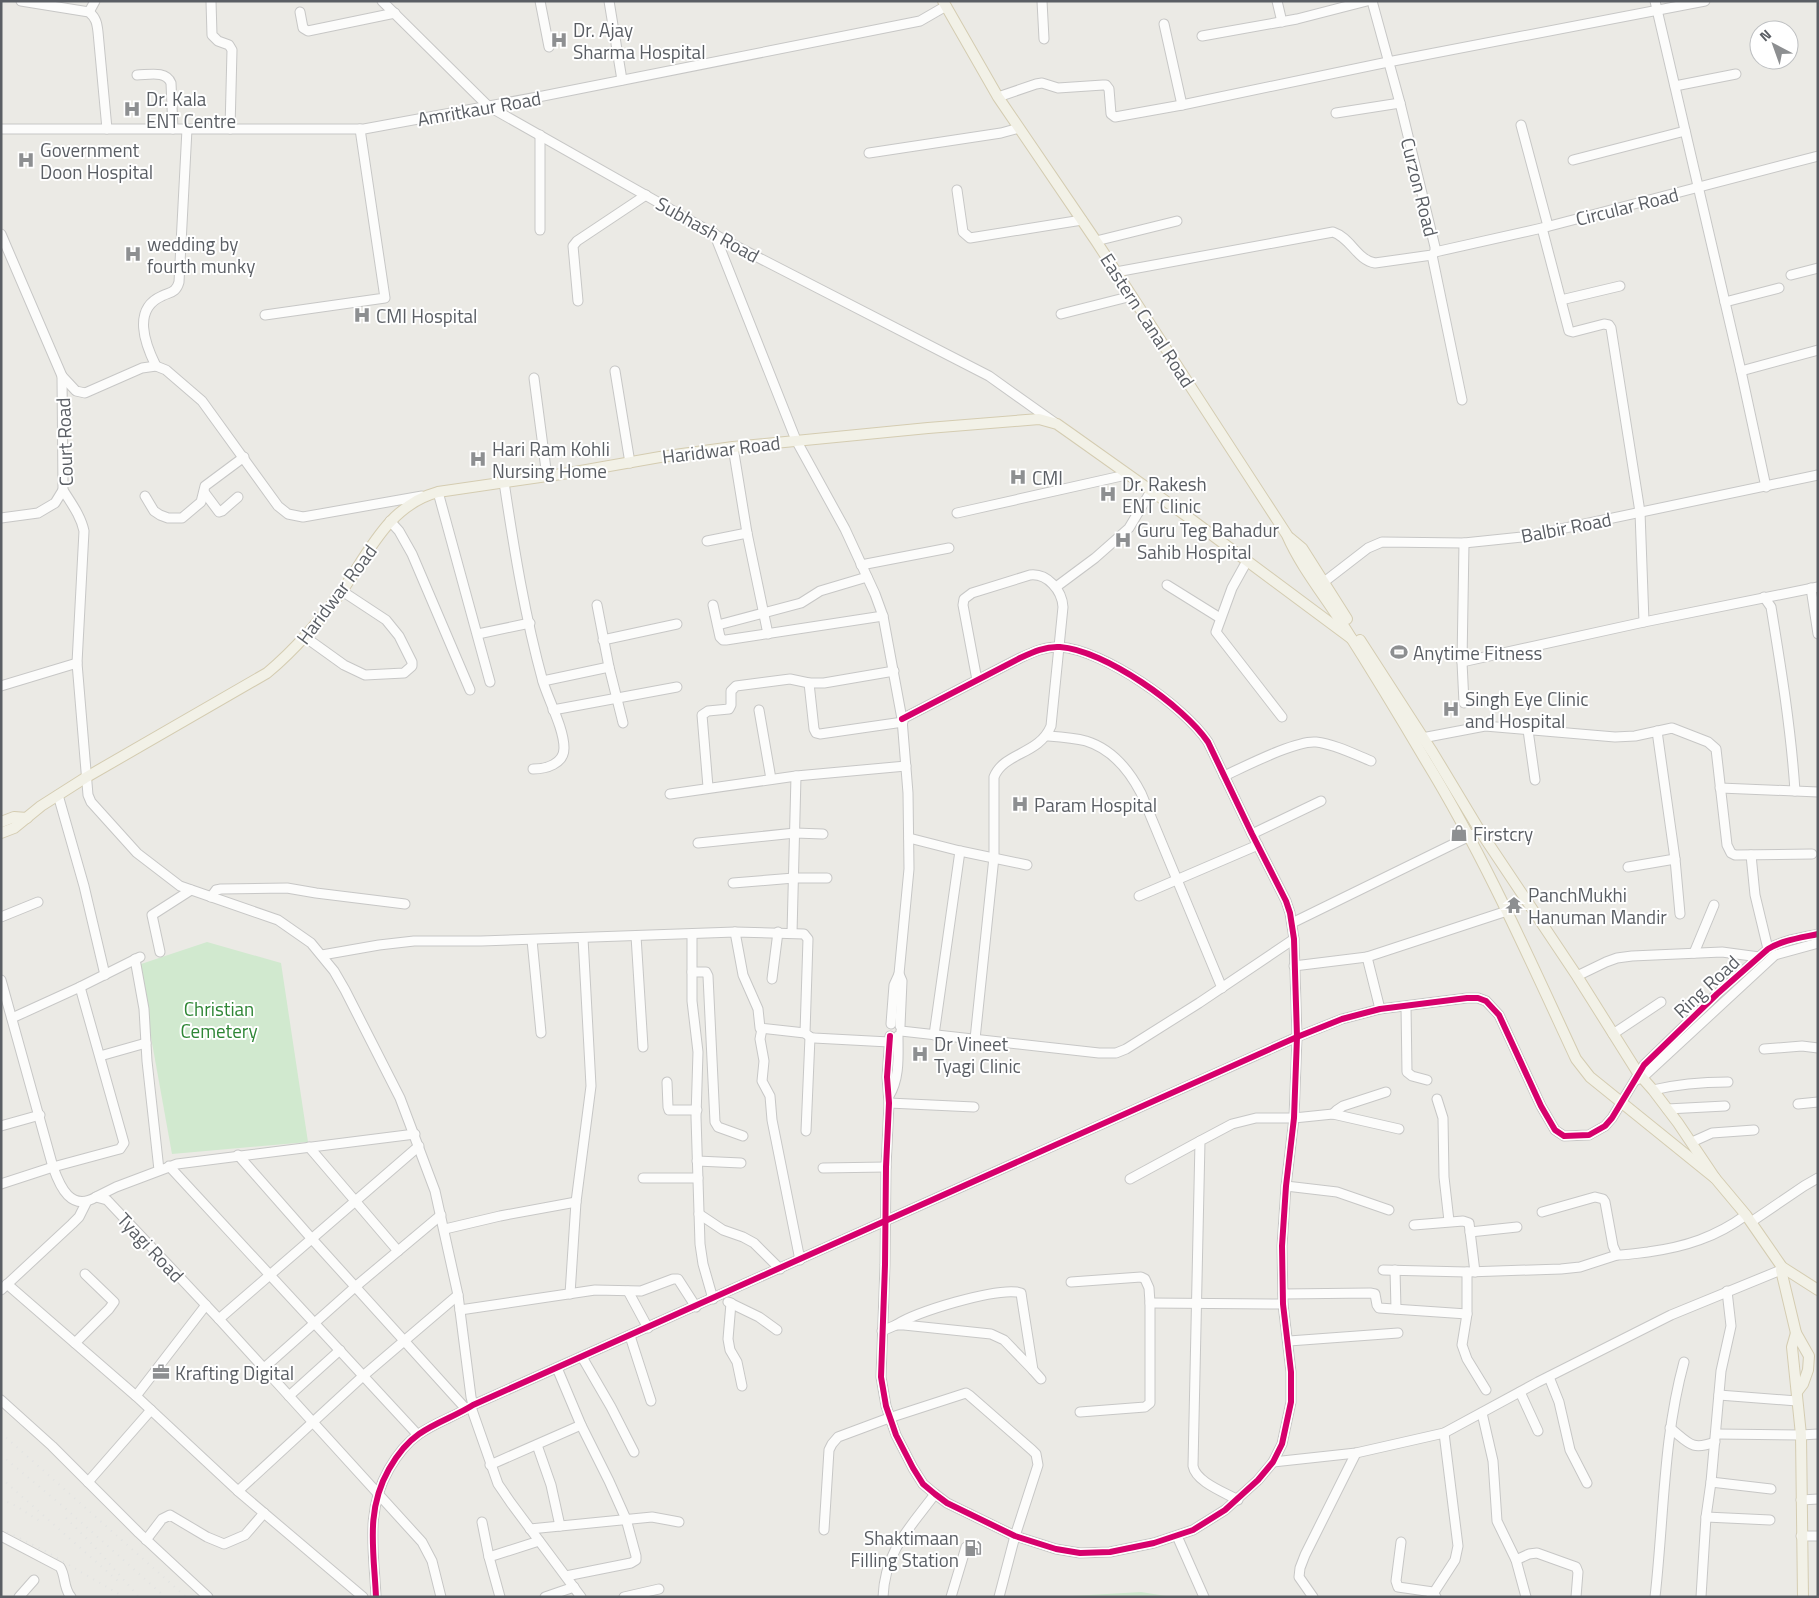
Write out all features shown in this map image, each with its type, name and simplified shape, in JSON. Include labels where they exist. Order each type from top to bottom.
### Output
[{"type":"main road","name":"Eastern Canal Road","points":[[944,4],[998,97],[1132,296],[1287,535],[1295,552],[1355,638]]},
{"type":"main road","name":"Haridwar Road","points":[[1,833],[14,828],[58,795],[86,778],[267,673],[288,656],[305,637],[342,591],[390,521],[403,508],[422,496],[732,447],[1023,420],[1039,419],[1057,424],[1355,638],[1418,739]]},
{"type":"main road","points":[[1287,535],[1302,548],[1324,582],[1355,638]]},
{"type":"main road","points":[[1418,739],[1577,976],[1639,1077],[1653,1090],[1668,1109],[1692,1142],[1714,1178],[1749,1219],[1781,1268],[1796,1333],[1809,1356],[1808,1370],[1797,1396]]},
{"type":"main road","points":[[1418,739],[1427,761],[1470,837],[1508,911],[1576,1059],[1590,1076],[1714,1178]]},
{"type":"main road","name":"Haridwar Road","points":[[1,822],[14,817],[27,818]]},
{"type":"main road","points":[[1781,1268],[1818,1290]]},
{"type":"main road","points":[[1796,1333],[1792,1347],[1801,1435],[1803,1597]]},
{"type":"street","points":[[21,1],[89,12],[97,21],[106,129]]},
{"type":"street","points":[[89,12],[95,1]]},
{"type":"street","points":[[211,1],[212,35],[218,41],[229,45],[232,50],[230,129]]},
{"type":"street","name":"Subhash Road","points":[[382,1],[488,106],[714,233],[989,376],[1057,424]]},
{"type":"street","points":[[540,1],[549,47]]},
{"type":"street","points":[[609,1],[622,80]]},
{"type":"street","points":[[1042,1],[1044,39]]},
{"type":"street","points":[[1277,1],[1282,22]]},
{"type":"street","points":[[1202,36],[1282,22],[1367,1]]},
{"type":"street","name":"Curzon Road","points":[[1116,272],[1323,232],[1340,234],[1366,260],[1375,264],[1433,254],[1435,247],[1400,103],[1372,1]]},
{"type":"street","points":[[1655,1],[1766,487]]},
{"type":"street","points":[[998,97],[1042,83],[1058,88],[1103,85],[1109,89],[1112,116],[1182,105],[1388,62],[1705,1]]},
{"type":"street","name":"Amritkaur Road","points":[[1,129],[360,129],[488,106],[920,21],[944,4]]},
{"type":"street","points":[[300,12],[303,28],[308,31],[395,13]]},
{"type":"street","points":[[1164,24],[1182,105]]},
{"type":"street","points":[[1675,86],[1736,74]]},
{"type":"street","points":[[137,75],[164,75],[169,78],[171,83],[173,129]]},
{"type":"street","points":[[1336,114],[1400,103]]},
{"type":"street","points":[[1521,125],[1568,329],[1570,332],[1604,324],[1611,328],[1640,512],[1644,622]]},
{"type":"street","points":[[869,153],[1002,133],[1019,128]]},
{"type":"street","points":[[156,366],[147,348],[143,334],[143,322],[147,308],[154,300],[175,290],[179,282],[187,129]]},
{"type":"street","points":[[265,315],[385,298],[360,129]]},
{"type":"street","points":[[1573,160],[1685,131]]},
{"type":"street","points":[[540,135],[540,230]]},
{"type":"street","name":"Circular Road","points":[[1433,254],[1818,156]]},
{"type":"street","points":[[957,190],[963,232],[970,238],[1082,220]]},
{"type":"street","points":[[578,301],[573,246],[577,241],[646,195]]},
{"type":"street","points":[[1096,241],[1176,221]]},
{"type":"street","points":[[714,233],[796,440],[846,530],[883,616],[903,721],[909,869],[899,974],[894,985],[895,1033],[887,1077],[889,1099],[881,1377],[889,1418],[913,1468],[924,1484],[935,1494],[976,1518],[1015,1536],[1056,1549],[1091,1554],[1128,1549],[1177,1536],[1212,1520],[1238,1500],[1273,1462],[1282,1444],[1290,1402],[1291,1372],[1283,1294],[1282,1246],[1286,1186],[1294,1118],[1297,1037],[1294,939],[1286,901],[1201,731],[1170,702],[1101,658],[1059,647],[1037,651],[977,680],[903,721],[820,734],[814,730],[809,682]]},
{"type":"street","name":"Court Road","points":[[1,234],[62,376],[63,490],[83,524],[84,531],[77,663],[88,795],[91,802],[137,852],[180,886],[278,920],[310,943],[334,971],[350,998],[400,1098],[435,1191],[445,1229],[458,1295],[471,1398],[470,1407],[490,1465],[504,1494],[581,1597]]},
{"type":"street","points":[[1433,254],[1462,400]]},
{"type":"street","points":[[1790,275],[1818,268]]},
{"type":"street","points":[[1561,300],[1620,286]]},
{"type":"street","points":[[1725,302],[1779,288]]},
{"type":"street","points":[[1061,314],[1132,296]]},
{"type":"street","points":[[1741,371],[1818,350]]},
{"type":"street","points":[[62,376],[76,390],[85,393],[142,368],[156,366],[166,370],[202,401],[278,506],[288,514],[303,517],[422,496]]},
{"type":"street","points":[[615,371],[630,464]]},
{"type":"street","points":[[534,378],[547,476]]},
{"type":"street","points":[[732,447],[747,533],[768,634]]},
{"type":"street","points":[[145,496],[154,511],[160,516],[182,518],[201,502],[205,486],[244,458]]},
{"type":"street","points":[[957,512],[1126,475]]},
{"type":"street","name":"Balbir Road","points":[[1324,582],[1368,548],[1382,542],[1464,543],[1530,535],[1818,475]]},
{"type":"street","points":[[504,482],[514,544],[543,682],[564,748],[556,764],[544,769],[533,769]]},
{"type":"street","points":[[1,518],[38,513],[55,504],[63,490]]},
{"type":"street","points":[[204,492],[220,512],[238,497]]},
{"type":"street","points":[[438,492],[490,682]]},
{"type":"street","points":[[1056,587],[1129,528],[1150,492]]},
{"type":"street","points":[[390,521],[399,531],[412,554],[470,690]]},
{"type":"street","points":[[707,541],[747,533]]},
{"type":"street","points":[[1464,543],[1462,662],[1464,704]]},
{"type":"street","points":[[861,565],[949,548]]},
{"type":"street","points":[[1247,561],[1232,588],[1216,627],[1217,635],[1282,716]]},
{"type":"street","points":[[975,1039],[994,857],[994,777],[998,769],[1005,762],[1035,746],[1047,736],[1051,726],[1063,600],[1056,587],[1041,576],[1036,574],[1030,575],[972,593],[964,600],[963,605],[977,680]]},
{"type":"street","points":[[718,625],[801,603],[820,591],[867,577]]},
{"type":"street","points":[[1167,585],[1220,618]]},
{"type":"street","points":[[1462,662],[1814,587],[1817,636]]},
{"type":"street","points":[[305,637],[344,665],[365,675],[404,673],[412,666],[412,662],[394,628],[386,620],[342,591]]},
{"type":"street","points":[[1764,597],[1771,607],[1785,691],[1792,744],[1794,791]]},
{"type":"street","points":[[597,605],[603,640],[623,724]]},
{"type":"street","points":[[713,605],[720,636],[723,640],[883,616]]},
{"type":"street","points":[[478,634],[530,623]]},
{"type":"street","points":[[603,640],[677,624]]},
{"type":"street","points":[[1,686],[77,663]]},
{"type":"street","points":[[543,682],[609,667]]},
{"type":"street","points":[[708,787],[703,713],[729,709],[731,705],[731,691],[739,685],[790,679],[824,683],[894,671]]},
{"type":"street","points":[[553,710],[677,687]]},
{"type":"street","points":[[759,710],[771,779]]},
{"type":"street","points":[[1418,739],[1485,726],[1615,737],[1635,736],[1672,728],[1712,745],[1716,749],[1728,850],[1735,855],[1812,854]]},
{"type":"street","points":[[1528,730],[1535,780]]},
{"type":"street","points":[[1657,732],[1675,859],[1680,914]]},
{"type":"street","points":[[1047,736],[1085,741],[1101,747],[1125,768],[1141,793],[1222,988]]},
{"type":"street","points":[[1224,776],[1292,746],[1314,741],[1371,761]]},
{"type":"street","points":[[670,794],[708,787],[796,776],[906,766]]},
{"type":"street","points":[[792,933],[796,776]]},
{"type":"street","points":[[1720,788],[1818,792]]},
{"type":"street","points":[[58,795],[84,886],[105,975]]},
{"type":"street","points":[[1252,834],[1320,801]]},
{"type":"street","points":[[1292,923],[1480,831]]},
{"type":"street","points":[[698,843],[794,833],[823,834]]},
{"type":"street","points":[[909,838],[1027,866]]},
{"type":"street","points":[[1139,896],[1258,845]]},
{"type":"street","points":[[934,1035],[960,851]]},
{"type":"street","points":[[1751,855],[1755,895],[1768,949]]},
{"type":"street","points":[[1628,867],[1675,859]]},
{"type":"street","points":[[733,883],[794,878],[827,878]]},
{"type":"street","points":[[211,897],[216,890],[220,889],[287,888],[316,894],[405,904]]},
{"type":"street","points":[[160,952],[152,915],[191,890]]},
{"type":"street","points":[[1,917],[38,902]]},
{"type":"street","points":[[1694,953],[1714,905]]},
{"type":"street","points":[[1294,966],[1367,957],[1508,911]]},
{"type":"street","points":[[322,955],[399,942],[532,940],[735,932],[804,934],[808,939],[804,1026],[807,1035],[806,1131]]},
{"type":"street","points":[[735,932],[743,975],[758,1009],[759,1026],[762,1029],[760,1039],[764,1061],[762,1082],[771,1100],[772,1120],[800,1260]]},
{"type":"street","points":[[772,979],[778,932]]},
{"type":"street","name":"Ring Road","points":[[1639,1077],[1687,1023],[1768,949],[1790,940],[1818,934]]},
{"type":"street","points":[[692,935],[692,1001],[698,1052],[699,1214],[703,1264],[716,1298]]},
{"type":"street","points":[[636,936],[644,1047]]},
{"type":"street","points":[[570,1294],[576,1202],[591,1086],[583,938]]},
{"type":"street","points":[[762,1029],[807,1035],[895,1033],[934,1035],[1099,1053],[1116,1053],[1126,1049],[1222,988],[1294,939]]},
{"type":"street","points":[[532,940],[541,1033]]},
{"type":"street","name":"Ring Road","points":[[1639,1077],[1775,955],[1818,943]]},
{"type":"street","points":[[1577,976],[1616,958],[1722,952],[1759,957]]},
{"type":"street","points":[[1367,957],[1380,1010]]},
{"type":"street","points":[[12,1018],[137,958],[144,1009],[159,1170]]},
{"type":"street","points":[[692,972],[706,972],[708,976],[715,1122],[718,1127],[743,1136]]},
{"type":"street","points":[[1,980],[59,1184],[63,1191],[76,1201],[86,1203]]},
{"type":"street","points":[[1,1184],[53,1167],[116,1150],[123,1146],[124,1142],[80,987]]},
{"type":"street","points":[[376,1597],[372,1522],[377,1494],[394,1460],[405,1445],[417,1434],[470,1407],[1334,1021],[1406,1006],[1467,998],[1478,998],[1486,1001],[1504,1024],[1550,1123],[1555,1130],[1564,1136],[1590,1135],[1598,1132],[1605,1126],[1639,1077]]},
{"type":"street","points":[[1613,1034],[1661,1002]]},
{"type":"street","points":[[1406,1006],[1407,1072],[1412,1076],[1427,1080]]},
{"type":"street","points":[[100,1056],[146,1043]]},
{"type":"street","points":[[1764,1049],[1802,1046],[1818,1048]]},
{"type":"street","points":[[667,1082],[669,1110],[697,1110]]},
{"type":"street","points":[[1653,1090],[1677,1084],[1728,1082]]},
{"type":"street","points":[[1333,1114],[1343,1106],[1386,1092]]},
{"type":"street","points":[[889,1099],[974,1107]]},
{"type":"street","points":[[1437,1099],[1443,1118],[1444,1177],[1449,1222]]},
{"type":"street","points":[[1798,1104],[1818,1102]]},
{"type":"street","points":[[1668,1109],[1725,1106]]},
{"type":"street","points":[[1130,1179],[1221,1129],[1245,1120],[1333,1114],[1399,1130]]},
{"type":"street","points":[[1,1126],[40,1115]]},
{"type":"street","points":[[1692,1142],[1712,1133],[1754,1130]]},
{"type":"street","points":[[363,1597],[238,1491],[75,1342],[4,1287],[79,1217],[86,1203],[116,1186],[169,1166],[238,1155],[414,1134]]},
{"type":"street","points":[[1200,1140],[1194,1471],[1199,1478],[1238,1500]]},
{"type":"street","points":[[218,1319],[419,1146]]},
{"type":"street","points":[[309,1147],[398,1251]]},
{"type":"street","points":[[238,1155],[403,1341],[470,1407]]},
{"type":"street","points":[[698,1161],[741,1163]]},
{"type":"street","points":[[169,1166],[417,1434]]},
{"type":"street","points":[[823,1168],[886,1167]]},
{"type":"street","points":[[643,1178],[698,1178]]},
{"type":"street","points":[[1383,1270],[1471,1272],[1570,1268],[1617,1255],[1670,1249],[1690,1244],[1749,1219],[1818,1178]]},
{"type":"street","points":[[1286,1186],[1337,1192],[1389,1210]]},
{"type":"street","name":"Tyagi Road","points":[[96,1197],[107,1200],[206,1305],[422,1542],[432,1561],[441,1597]]},
{"type":"street","points":[[1542,1212],[1596,1197],[1603,1199],[1613,1246],[1617,1255]]},
{"type":"street","points":[[445,1229],[500,1216],[576,1202]]},
{"type":"street","points":[[699,1214],[723,1230],[743,1237],[754,1244],[780,1269]]},
{"type":"street","points":[[264,1368],[355,1287],[441,1215]]},
{"type":"street","points":[[1414,1225],[1463,1221],[1469,1223],[1471,1272],[1462,1345],[1467,1359],[1486,1390]]},
{"type":"street","points":[[1470,1232],[1517,1227]]},
{"type":"street","points":[[1273,1462],[1356,1453],[1444,1433],[1671,1315],[1781,1268]]},
{"type":"street","points":[[1395,1270],[1396,1308]]},
{"type":"street","points":[[75,1342],[114,1302],[85,1274]]},
{"type":"street","points":[[1071,1282],[1141,1277],[1147,1283],[1150,1303],[1150,1403],[1145,1407],[1080,1412]]},
{"type":"street","points":[[460,1310],[595,1290],[641,1291],[673,1279],[678,1279],[696,1307]]},
{"type":"street","points":[[1701,1597],[1706,1517],[1721,1370],[1731,1326],[1727,1291]]},
{"type":"street","points":[[628,1292],[648,1328]]},
{"type":"street","points":[[882,1331],[912,1316],[943,1306],[980,1296],[1017,1292],[1021,1294],[1033,1370]]},
{"type":"street","points":[[1283,1294],[1373,1293],[1376,1296],[1379,1308],[1467,1314]]},
{"type":"street","points":[[238,1491],[363,1376],[458,1295]]},
{"type":"street","points":[[716,1298],[759,1317],[777,1330]]},
{"type":"street","points":[[731,1303],[728,1339],[730,1350],[737,1362],[742,1386]]},
{"type":"street","points":[[1150,1303],[1284,1304]]},
{"type":"street","points":[[136,1396],[206,1305]]},
{"type":"street","points":[[896,1325],[991,1334],[1004,1340],[1041,1379]]},
{"type":"street","points":[[1289,1341],[1398,1333]]},
{"type":"street","points":[[630,1336],[651,1401]]},
{"type":"street","points":[[289,1396],[340,1350]]},
{"type":"street","points":[[582,1358],[611,1407],[634,1452]]},
{"type":"street","points":[[1655,1597],[1670,1428],[1677,1386],[1684,1362]]},
{"type":"street","points":[[557,1368],[581,1425],[626,1518],[636,1556],[636,1560],[631,1563],[566,1576]]},
{"type":"street","points":[[1549,1377],[1559,1402],[1570,1450],[1587,1482]]},
{"type":"street","points":[[1520,1392],[1538,1431]]},
{"type":"street","points":[[824,1530],[829,1450],[838,1437],[845,1433],[966,1393],[1032,1450],[1038,1460],[999,1597]]},
{"type":"street","points":[[1719,1395],[1797,1396]]},
{"type":"street","points":[[1,1400],[52,1446],[146,1540],[208,1597]]},
{"type":"street","points":[[88,1482],[151,1410]]},
{"type":"street","points":[[1482,1413],[1493,1461],[1497,1521],[1516,1560],[1526,1597]]},
{"type":"street","points":[[490,1465],[581,1425]]},
{"type":"street","points":[[1670,1428],[1694,1446],[1702,1446],[1715,1438],[1818,1434]]},
{"type":"street","points":[[1401,1542],[1396,1581],[1398,1587],[1433,1595],[1455,1560],[1458,1546],[1444,1433]]},
{"type":"street","points":[[538,1445],[551,1485],[560,1526]]},
{"type":"street","points":[[1312,1597],[1299,1577],[1300,1568],[1356,1453]]},
{"type":"street","points":[[1711,1482],[1770,1489]]},
{"type":"street","points":[[883,1597],[885,1574],[895,1547],[935,1494]]},
{"type":"street","points":[[1801,1500],[1818,1499]]},
{"type":"street","points":[[146,1540],[162,1519],[170,1515],[207,1537],[224,1544],[245,1535],[264,1513]]},
{"type":"street","points":[[1706,1517],[1770,1520]]},
{"type":"street","points":[[530,1529],[626,1518],[659,1518],[679,1522]]},
{"type":"street","points":[[482,1522],[500,1597]]},
{"type":"street","points":[[1,1536],[60,1567],[63,1570],[66,1590],[71,1597]]},
{"type":"street","points":[[1177,1536],[1204,1597]]},
{"type":"street","points":[[1801,1536],[1818,1536]]},
{"type":"street","points":[[490,1557],[539,1541]]},
{"type":"street","points":[[951,1597],[966,1547]]},
{"type":"street","points":[[1516,1560],[1536,1553],[1576,1567],[1576,1597]]},
{"type":"street","points":[[19,1597],[34,1580]]},
{"type":"street","points":[[545,1597],[563,1594],[574,1587]]},
{"type":"street","points":[[624,1597],[659,1589]]},
{"type":"green space","name":"Christian Cemetery","points":[[207,942],[281,963],[308,1142],[172,1154],[138,965]]},
{"type":"green space","points":[[1141,1592],[1172,1597],[1055,1597]]},
{"type":"railway","points":[[1,1433],[186,1597]]},
{"type":"railway","points":[[1,1455],[65,1508],[165,1597]]},
{"type":"railway","points":[[1,1478],[118,1581]]},
{"type":"railway","points":[[1,1499],[43,1523]]},
{"type":"railway","points":[[66,1518],[93,1545],[139,1597]]},
{"type":"railway","points":[[1,1529],[45,1551],[124,1597]]},
{"type":"cycle path","points":[[890,1036],[887,1077],[889,1103],[881,1377],[886,1406],[896,1435],[923,1484],[947,1503],[1015,1536],[1056,1549],[1080,1553],[1110,1552],[1154,1543],[1193,1530],[1225,1510],[1258,1480],[1273,1462],[1282,1444],[1291,1402],[1291,1372],[1283,1304],[1282,1246],[1286,1186],[1294,1118],[1297,1037],[1294,939],[1286,901],[1208,742],[1181,712],[1162,697],[1142,682],[1098,658],[1078,650],[1060,647],[1040,650],[1020,658],[902,719]]},
{"type":"cycle path","points":[[376,1597],[373,1547],[374,1516],[381,1485],[389,1469],[410,1441],[432,1426],[473,1405],[1297,1037],[1342,1019],[1380,1009],[1467,998],[1478,998],[1486,1001],[1499,1015],[1541,1106],[1555,1130],[1564,1136],[1589,1135],[1605,1126],[1612,1118],[1644,1065],[1717,994],[1768,949],[1786,941],[1818,934]]},
{"type":"place","name":"Dr. Ajay Sharma Hospital","points":[[559,40]]},
{"type":"place","name":"Dr. Kala ENT Centre","points":[[132,109]]},
{"type":"place","name":"Government Doon Hospital","points":[[26,160]]},
{"type":"place","name":"wedding by fourth munky","points":[[133,254]]},
{"type":"place","name":"CMI Hospital","points":[[362,315]]},
{"type":"place","name":"Hari Ram Kohli Nursing Home","points":[[478,459]]},
{"type":"place","name":"CMI","points":[[1018,477]]},
{"type":"place","name":"Dr. Rakesh ENT Clinic","points":[[1108,494]]},
{"type":"place","name":"Guru Teg Bahadur Sahib Hospital","points":[[1123,540]]},
{"type":"place","name":"Anytime Fitness","points":[[1399,652]]},
{"type":"place","name":"Singh Eye Clinic and Hospital","points":[[1451,709]]},
{"type":"place","name":"Param Hospital","points":[[1020,804]]},
{"type":"place","name":"Firstcry","points":[[1459,833]]},
{"type":"place","name":"PanchMukhi Hanuman Mandir","points":[[1514,905]]},
{"type":"place","name":"Dr Vineet Tyagi Clinic","points":[[920,1054]]},
{"type":"place","name":"Krafting Digital","points":[[161,1372]]},
{"type":"place","name":"Shaktimaan Filling Station","points":[[973,1548]]}]
